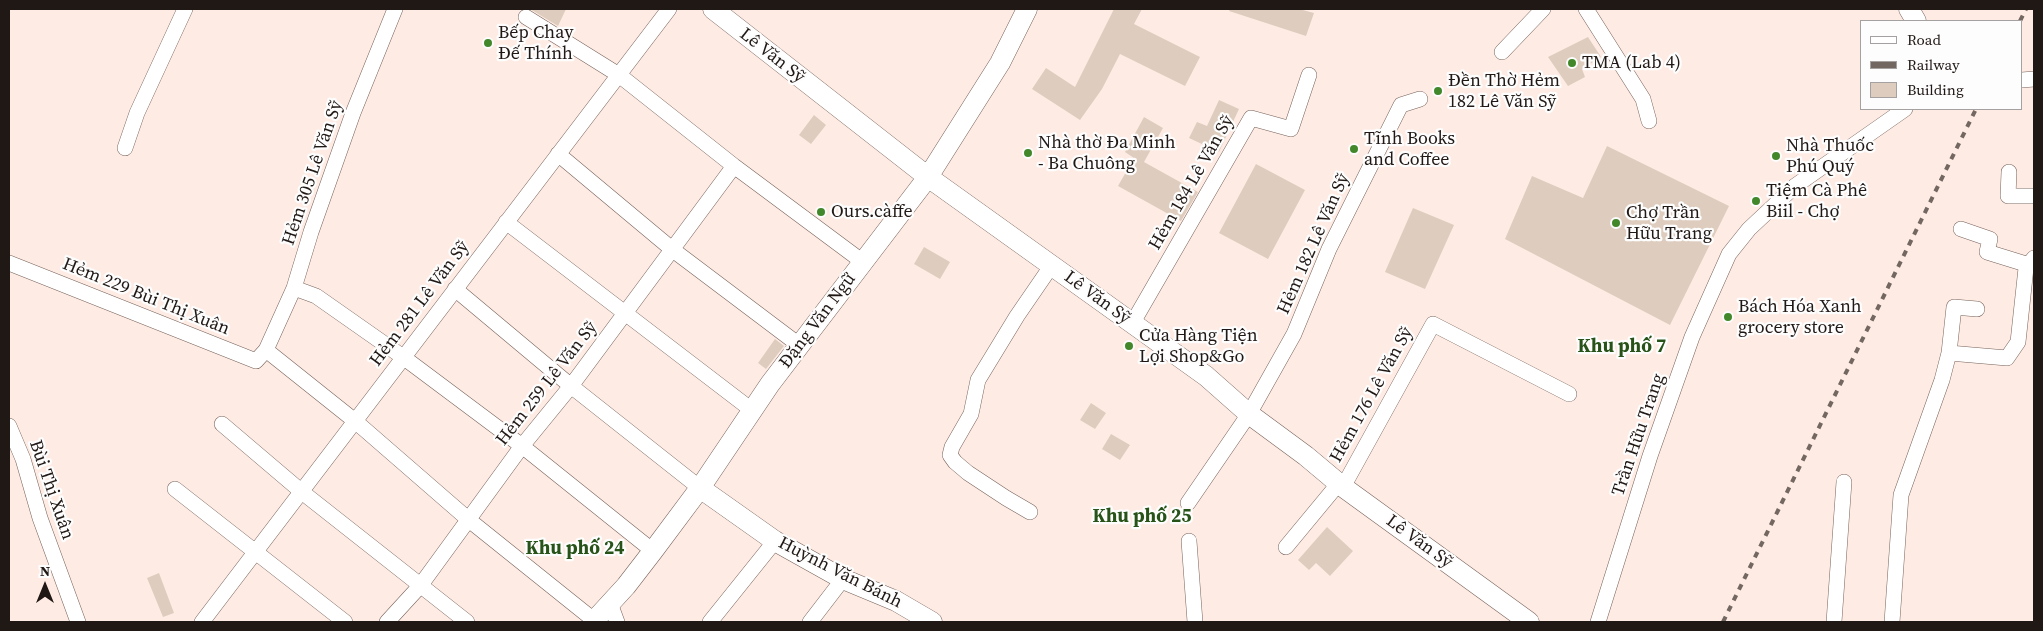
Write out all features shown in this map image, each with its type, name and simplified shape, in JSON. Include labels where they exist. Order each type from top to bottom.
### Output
[{"type":"street","points":[[125,148],[137,114],[185,9]]},
{"type":"street","name":"Hẻm 305 Lê Văn Sỹ","points":[[266,350],[294,288],[353,114],[395,9]]},
{"type":"street","name":"Hẻm 281 Lê Văn Sỹ","points":[[205,621],[255,552],[669,9]]},
{"type":"street","name":"Lê Văn Sỹ","points":[[713,9],[928,176],[1206,376],[1249,414],[1306,456],[1341,485],[1529,622]]},
{"type":"street","name":"Đặng Văn Ngữ","points":[[594,621],[653,551],[700,488],[798,345],[928,176],[1000,63],[1027,9]]},
{"type":"street","points":[[1502,52],[1543,9]]},
{"type":"street","points":[[1586,9],[1643,99],[1649,122]]},
{"type":"street","points":[[1909,9],[1915,20]]},
{"type":"street","points":[[526,17],[619,75],[734,166],[863,262]]},
{"type":"street","name":"Hẻm 184 Lê Văn Sỹ","points":[[1132,324],[1251,118],[1291,129],[1309,75]]},
{"type":"street","name":"Hẻm 182 Lê Văn Sỹ","points":[[1188,503],[1249,414],[1294,334],[1329,249],[1401,105],[1420,99]]},
{"type":"street","name":"Trần Hữu Trang","points":[[1598,622],[1650,456],[1692,337],[1729,254],[1749,229],[1795,186],[1905,110]]},
{"type":"street","points":[[558,154],[673,250],[798,345]]},
{"type":"street","name":"Hẻm 259 Lê Văn Sỹ","points":[[387,622],[420,586],[522,446],[571,386],[734,166]]},
{"type":"street","points":[[2009,172],[2008,196],[2034,196]]},
{"type":"street","points":[[506,222],[623,314],[753,411]]},
{"type":"street","points":[[1949,353],[2008,358],[2018,342],[2026,268],[2032,261],[1987,252],[1990,239],[1961,229]]},
{"type":"street","name":"Hẻm 229 Bùi Thị Xuân","points":[[9,263],[256,361],[266,350]]},
{"type":"street","points":[[1030,512],[968,473],[950,455],[952,446],[971,414],[978,380],[1017,316],[1052,265]]},
{"type":"street","points":[[294,288],[316,296],[403,358],[522,446],[653,551]]},
{"type":"street","points":[[456,289],[571,386],[700,488]]},
{"type":"street","points":[[1892,622],[1901,496],[1942,380],[1949,353],[1954,307],[1977,309]]},
{"type":"street","name":"Hẻm 176 Lê Văn Sỹ","points":[[1341,485],[1433,324],[1569,394]]},
{"type":"street","points":[[266,350],[355,421],[469,520],[594,621]]},
{"type":"street","points":[[222,424],[302,492],[467,622]]},
{"type":"street","name":"Bùi Thị Xuân","points":[[9,426],[23,459],[40,518],[78,622]]},
{"type":"street","points":[[1834,622],[1844,482]]},
{"type":"street","points":[[1286,547],[1341,485]]},
{"type":"street","name":"Huỳnh Văn Bánh","points":[[700,488],[775,541],[843,579],[896,601],[919,619]]},
{"type":"street","points":[[175,489],[346,622]]},
{"type":"street","points":[[710,622],[775,541]]},
{"type":"street","points":[[1189,541],[1194,622]]},
{"type":"street","points":[[810,622],[843,579]]},
{"type":"street","points":[[610,603],[617,622]]},
{"type":"building","points":[[530,9],[566,9],[558,26]]},
{"type":"building","points":[[1114,9],[1142,9],[1134,24],[1200,57],[1185,86],[1120,54],[1102,89],[1080,120],[1032,89],[1046,68],[1075,87]]},
{"type":"building","points":[[1230,9],[1299,9],[1314,13],[1306,36],[1229,11]]},
{"type":"building","name":"TMA (Lab 4)","points":[[1588,37],[1601,57],[1582,69],[1585,77],[1568,86],[1548,57]]},
{"type":"building","points":[[1219,100],[1239,109],[1219,152],[1189,138],[1197,122],[1207,126]]},
{"type":"building","points":[[814,115],[826,125],[811,144],[799,135]]},
{"type":"building","points":[[1144,117],[1163,128],[1144,162],[1198,192],[1181,221],[1118,186],[1134,158],[1125,152]]},
{"type":"building","name":"Chợ Trần Hữu Trang","points":[[1607,146],[1729,206],[1670,325],[1505,239],[1532,176],[1583,198]]},
{"type":"building","points":[[1256,164],[1305,190],[1268,259],[1219,233]]},
{"type":"building","points":[[1413,208],[1454,225],[1425,289],[1385,272]]},
{"type":"building","points":[[924,247],[950,262],[940,279],[914,264]]},
{"type":"building","points":[[775,339],[784,346],[766,369],[758,363]]},
{"type":"building","points":[[1091,403],[1106,413],[1095,429],[1080,420]]},
{"type":"building","points":[[1111,434],[1130,445],[1120,460],[1102,449]]},
{"type":"building","points":[[1327,527],[1353,551],[1330,576],[1316,563],[1309,570],[1298,560]]},
{"type":"building","points":[[159,573],[174,613],[163,617],[147,578]]},
{"type":"railway","points":[[2020,20],[2026,9]]},
{"type":"railway","points":[[1723,622],[1976,110]]},
{"type":"place","name":"Bếp Chay Đế Thính","points":[[488,43]]},
{"type":"place","name":"TMA (Lab 4)","points":[[1572,63]]},
{"type":"place","name":"Đền Thờ Hẻm 182 Lê Văn Sỹ","points":[[1438,91]]},
{"type":"place","name":"Tĩnh Books and Coffee","points":[[1354,149]]},
{"type":"place","name":"Nhà thờ Đa Minh - Ba Chuông","points":[[1028,153]]},
{"type":"place","name":"Nhà Thuốc Phú Quý","points":[[1776,156]]},
{"type":"place","name":"Tiệm Cà Phê Biil - Chợ","points":[[1756,201]]},
{"type":"place","name":"Ours.càffe","points":[[821,212]]},
{"type":"place","name":"Chợ Trần Hữu Trang","points":[[1616,223]]},
{"type":"place","name":"Bách Hóa Xanh grocery store","points":[[1728,317]]},
{"type":"place","name":"Cửa Hàng Tiện Lợi Shop&Go","points":[[1129,346]]},
{"type":"district","name":"Khu phố 7","points":[[1622,347]]},
{"type":"district","name":"Khu phố 25","points":[[1142,517]]},
{"type":"district","name":"Khu phố 24","points":[[575,549]]}]
